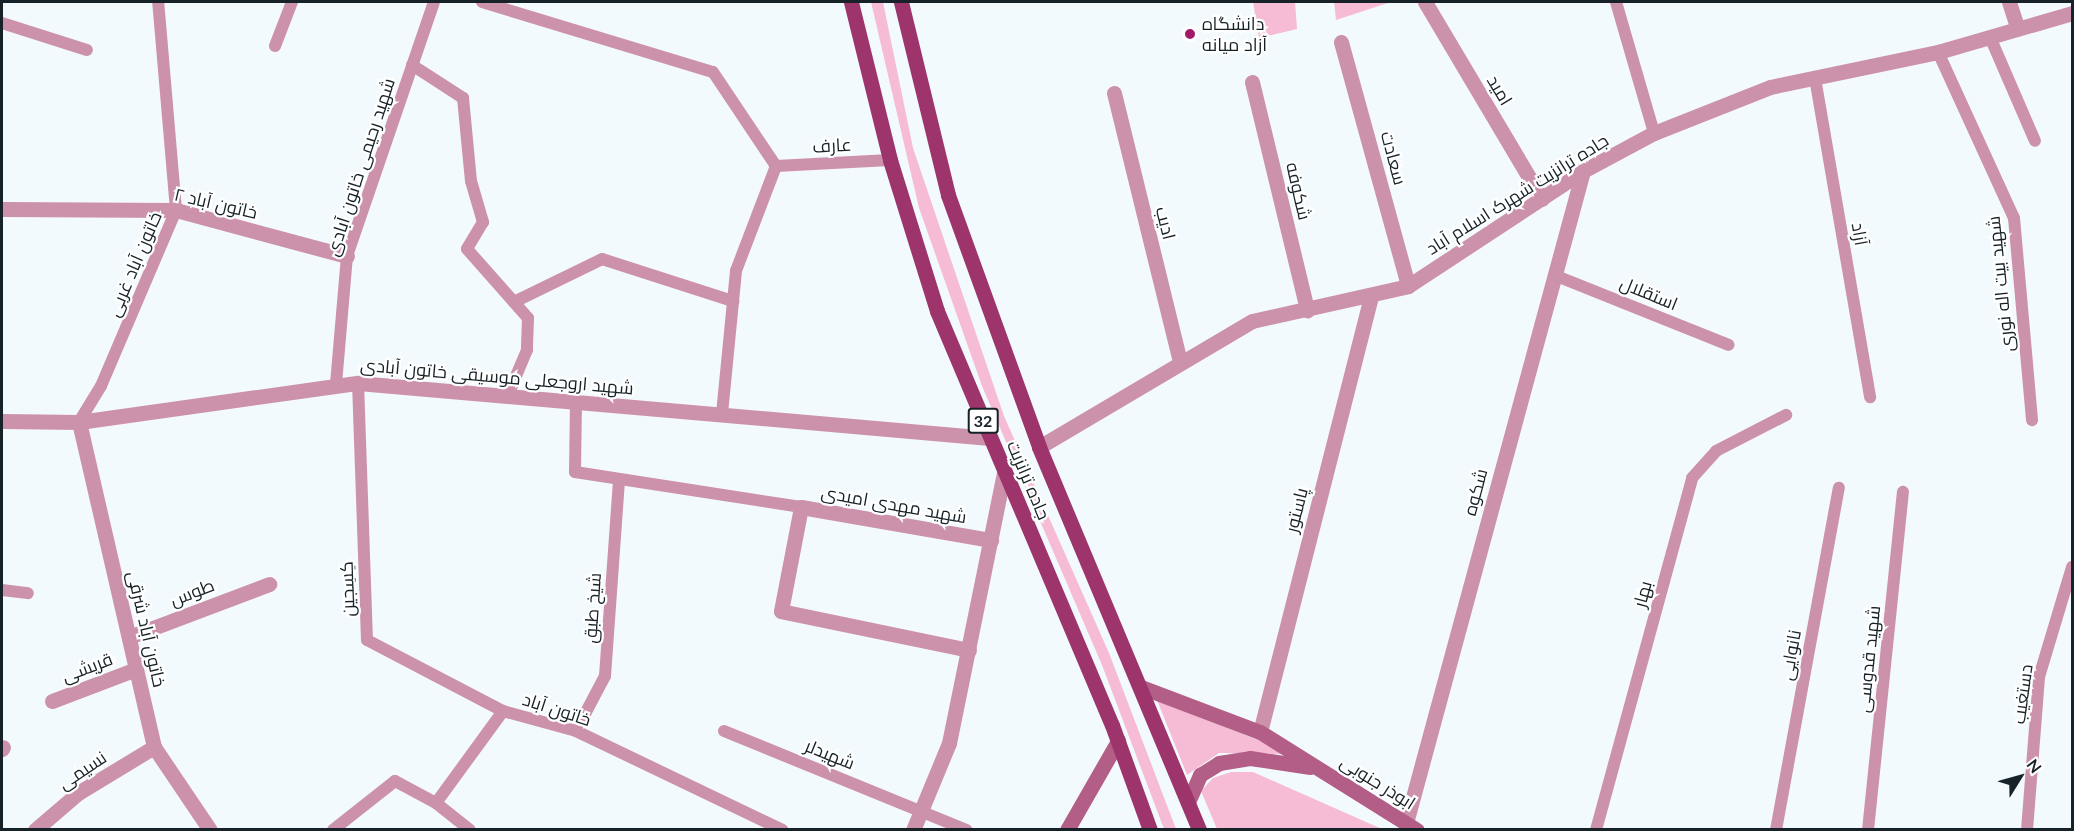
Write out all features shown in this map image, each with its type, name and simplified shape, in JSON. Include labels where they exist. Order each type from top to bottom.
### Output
[{"type":"main road","name":"جاده ترانزیت","points":[[850,2],[890,160],[938,310],[1118,741],[1150,830]]},
{"type":"main road","name":"جاده ترانزیت","points":[[900,2],[948,195],[1039,447],[1199,830]]},
{"type":"street","name":"امید","points":[[1425,2],[1542,199]]},
{"type":"street","points":[[2009,2],[2018,29]]},
{"type":"street","name":"جاده ترانزیت شهرک اسلام آباد","points":[[1039,447],[1180,361],[1252,321],[1408,286],[1583,171],[1654,133],[1770,87],[1938,52],[2073,13]]},
{"type":"street","name":"سعادت","points":[[1341,42],[1408,286]]},
{"type":"street","name":"شکوفه","points":[[1252,82],[1307,310]]},
{"type":"street","name":"ادیب","points":[[1114,93],[1180,361]]},
{"type":"street","name":"شکوه","points":[[1411,826],[1583,171]]},
{"type":"street","name":"خاتون آباد ۲","points":[[2,209],[176,210],[347,256]]},
{"type":"street","name":"پاستور","points":[[1260,732],[1371,296]]},
{"type":"street","name":"شهید اروجعلی موسیقی خاتون آبادی","points":[[2,421],[79,422],[336,384],[358,383],[990,438]]},
{"type":"street","name":"خاتون آباد شرقی","points":[[79,422],[154,747],[210,830]]},
{"type":"street","points":[[913,830],[949,743],[1004,472]]},
{"type":"street","name":"شهید مهدی امیدی","points":[[969,650],[781,611],[801,507],[991,540]]},
{"type":"street","name":"طوس","points":[[129,637],[269,584]]},
{"type":"street","name":"قریشی","points":[[52,701],[136,669]]},
{"type":"street","name":"ابوذر جنوبی","points":[[1140,687],[1260,732],[1411,826]]},
{"type":"street","points":[[1067,830],[1118,741]]},
{"type":"street","name":"نسیمی","points":[[35,830],[78,793],[154,747]]},
{"type":"street","points":[[1188,802],[1200,775],[1234,759],[1318,768]]},
{"type":"lane","name":"خاتون آباد غربی","points":[[79,422],[101,386],[176,210],[158,2]]},
{"type":"lane","points":[[275,46],[292,2]]},
{"type":"lane","name":"شهید رحیمی خاتون آبادی","points":[[336,384],[347,256],[434,2]]},
{"type":"lane","points":[[482,2],[713,72],[776,166],[736,272],[722,414]]},
{"type":"lane","points":[[1616,2],[1654,133]]},
{"type":"lane","points":[[2,23],[87,50]]},
{"type":"lane","points":[[1990,37],[2035,141]]},
{"type":"lane","name":"شهید بیت اله نوری","points":[[1938,52],[2014,218],[2032,420]]},
{"type":"lane","points":[[412,65],[463,98],[471,181],[483,222],[467,249],[528,318],[527,350],[508,395]]},
{"type":"lane","name":"آزاد","points":[[1815,78],[1870,397]]},
{"type":"lane","name":"عارف","points":[[776,166],[890,160]]},
{"type":"lane","points":[[514,302],[602,259],[733,301]]},
{"type":"lane","name":"استقلال","points":[[1554,275],[1729,345]]},
{"type":"lane","name":"کِسِجین","points":[[358,383],[367,640],[503,711]]},
{"type":"lane","points":[[576,401],[575,472],[801,507]]},
{"type":"lane","name":"بهار","points":[[1596,830],[1692,478],[1716,451],[1786,415]]},
{"type":"lane","name":"شیخ طبق","points":[[576,731],[605,676],[619,479]]},
{"type":"lane","name":"نانوایی","points":[[1776,830],[1839,488]]},
{"type":"lane","name":"شهید قدوسی","points":[[1868,830],[1903,492]]},
{"type":"lane","name":"دستغیب","points":[[2027,830],[2039,677],[2073,567]]},
{"type":"lane","points":[[2,590],[28,593]]},
{"type":"lane","name":"خاتون آباد","points":[[436,803],[503,711],[576,731],[781,829]]},
{"type":"lane","name":"شهیدلر","points":[[724,731],[967,830]]},
{"type":"lane","points":[[333,830],[395,781],[436,803],[470,830]]},
{"type":"shaded area","points":[[871,2],[883,2],[913,148],[1004,416],[1109,653],[1176,829],[1164,829],[1102,665],[982,386],[919,208]]},
{"type":"shaded area","points":[[1253,2],[1295,2],[1297,29],[1259,38]]},
{"type":"shaded area","points":[[1334,2],[1391,2],[1336,20]]},
{"type":"shaded area","points":[[1157,700],[1268,744],[1282,754],[1219,753],[1187,775]]},
{"type":"shaded area","points":[[1231,772],[1253,772],[1382,829],[1217,829],[1201,791],[1213,778]]},
{"type":"place","name":"دانشگاه آزاد میانه","points":[[1190,34]]}]
